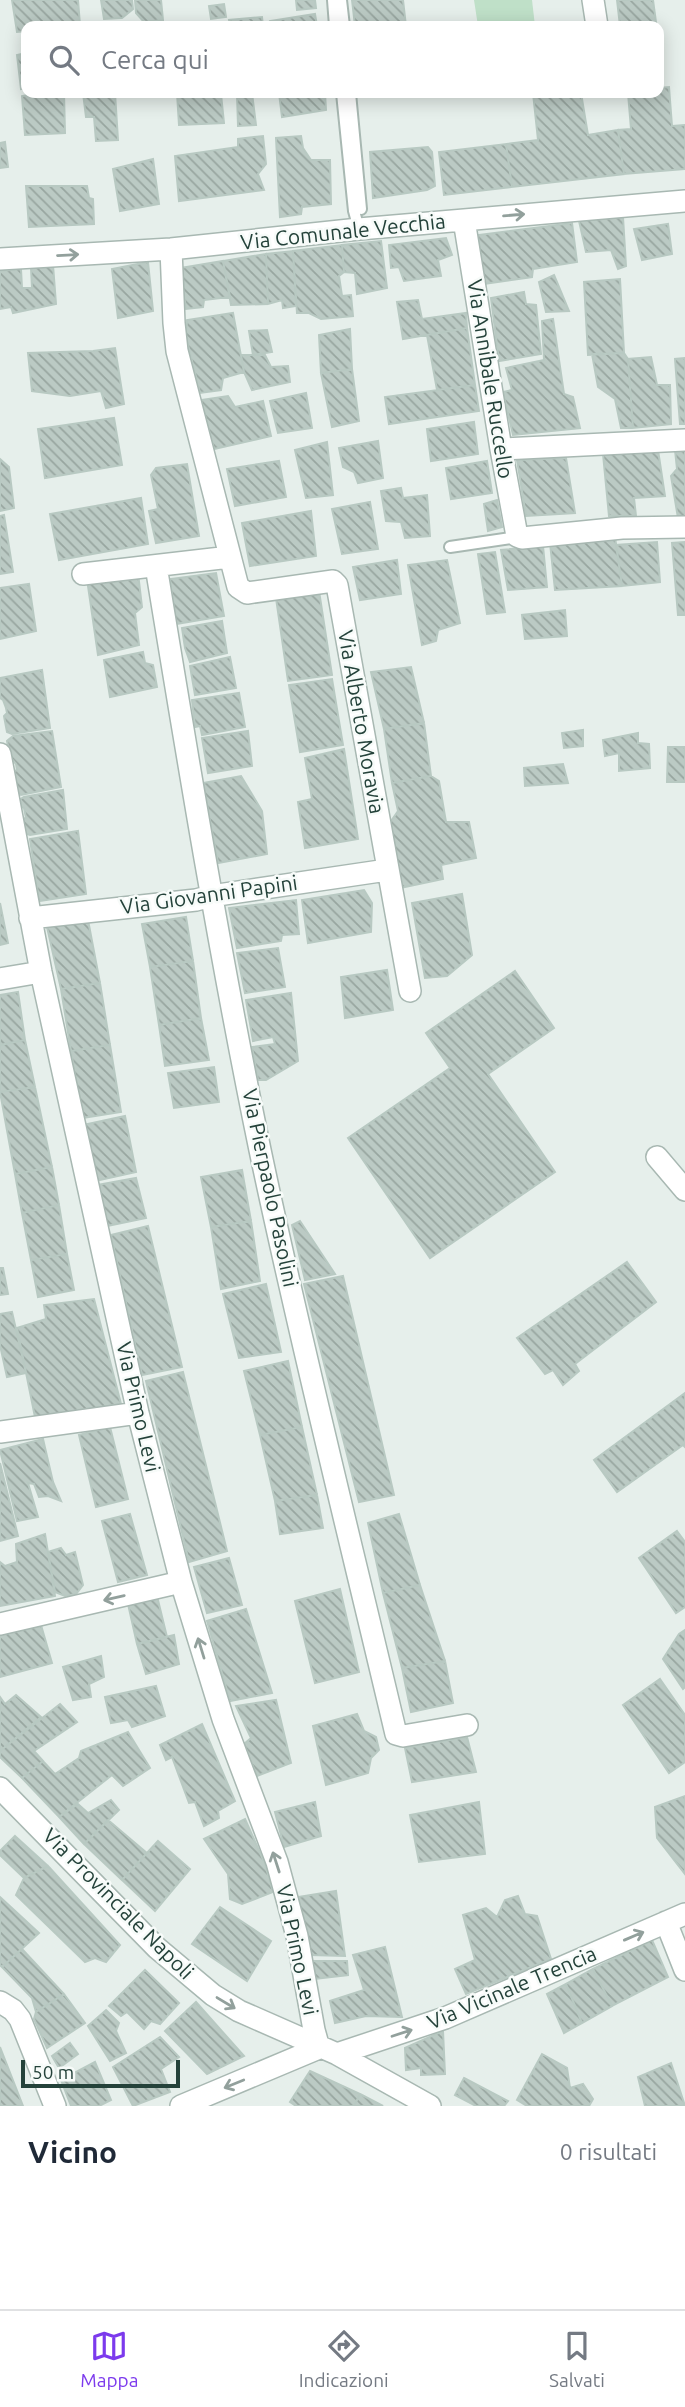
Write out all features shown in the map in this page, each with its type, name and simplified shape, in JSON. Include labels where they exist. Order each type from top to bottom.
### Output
[{"type":"street","points":[[593,0],[596,21]]},
{"type":"street","name":"Via Comunale Vecchia","points":[[0,259],[171,249],[359,229],[685,201]]},
{"type":"street","name":"Via Annibale Ruccello","points":[[464,220],[501,449],[519,537]]},
{"type":"street","name":"Via Alberto Moravia","points":[[171,249],[177,351],[236,584],[243,592],[333,581],[336,584],[410,991]]},
{"type":"street","points":[[501,449],[685,440]]},
{"type":"street","points":[[519,537],[622,528],[685,527]]},
{"type":"street","points":[[83,574],[230,557]]},
{"type":"street","name":"Via Pierpaolo Pasolini","points":[[156,566],[211,896],[284,1259],[396,1734],[403,1736],[467,1726]]},
{"type":"street","name":"Via Primo Levi","points":[[0,754],[41,972],[138,1413],[181,1582],[223,1719],[277,1863],[297,1936],[314,2030],[328,2051]]},
{"type":"street","name":"Via Giovanni Papini","points":[[30,918],[197,900],[387,870]]},
{"type":"street","points":[[0,979],[41,972]]},
{"type":"street","points":[[657,1157],[685,1190]]},
{"type":"street","points":[[0,1432],[138,1413]]},
{"type":"street","points":[[0,1624],[181,1582]]},
{"type":"street","name":"Via Provinciale Napoli","points":[[0,1788],[117,1908],[186,1974],[213,1995],[239,2011],[328,2051],[430,2106]]},
{"type":"street","points":[[676,1918],[685,1970]]},
{"type":"street","name":"Via Vicinale Trencia","points":[[181,2106],[328,2051],[445,2018],[676,1918]]},
{"type":"street","points":[[0,2002],[6,2004],[20,2019],[55,2106]]},
{"type":"lane","points":[[333,0],[335,21]]},
{"type":"lane","points":[[341,0],[343,21]]},
{"type":"lane","points":[[343,98],[354,211],[359,229]]},
{"type":"lane","points":[[350,98],[361,211],[359,229]]},
{"type":"lane","points":[[450,547],[519,537]]},
{"type":"green space","points":[[474,0],[532,0],[534,21],[477,21]]},
{"type":"building","points":[[12,0],[78,0],[80,21],[21,21],[21,32],[17,32]]},
{"type":"building","points":[[101,0],[132,0],[133,9],[122,18],[104,19]]},
{"type":"building","points":[[135,0],[161,0],[163,20],[143,21],[136,13]]},
{"type":"building","points":[[296,0],[315,0],[316,8],[297,10]]},
{"type":"building","points":[[352,0],[403,0],[405,21],[354,21]]},
{"type":"building","points":[[617,0],[653,0],[656,21],[619,21]]},
{"type":"building","points":[[224,4],[226,17],[211,19],[209,6]]},
{"type":"building","points":[[315,14],[316,21],[270,21]]},
{"type":"building","points":[[262,17],[262,21],[229,21]]},
{"type":"building","points":[[21,54],[21,89],[17,55]]},
{"type":"building","points":[[669,87],[672,126],[685,125],[685,169],[624,174],[618,130],[631,129],[628,98],[664,98],[664,88]]},
{"type":"building","points":[[22,98],[64,98],[65,133],[25,135]]},
{"type":"building","points":[[84,98],[115,98],[118,140],[96,141],[94,117],[86,117]]},
{"type":"building","points":[[177,98],[221,98],[224,123],[179,125]]},
{"type":"building","points":[[237,98],[253,98],[256,125],[238,126]]},
{"type":"building","points":[[280,98],[325,98],[326,110],[282,117]]},
{"type":"building","points":[[534,98],[582,98],[588,135],[618,130],[624,174],[512,187],[506,144],[538,140]]},
{"type":"building","points":[[263,136],[266,164],[258,174],[264,190],[179,201],[175,156],[238,147],[238,139]]},
{"type":"building","points":[[301,136],[303,148],[311,160],[330,160],[331,204],[302,207],[301,214],[280,217],[276,138]]},
{"type":"building","points":[[5,142],[8,167],[0,168],[0,143]]},
{"type":"building","points":[[506,144],[512,187],[444,195],[439,152]]},
{"type":"building","points":[[428,147],[432,152],[435,186],[427,190],[373,198],[370,152]]},
{"type":"building","points":[[153,159],[159,204],[120,211],[113,169]]},
{"type":"building","points":[[26,186],[87,186],[89,198],[93,199],[94,224],[29,227]]},
{"type":"building","points":[[623,217],[626,266],[618,269],[611,250],[586,252],[579,221]]},
{"type":"building","points":[[572,223],[577,262],[533,269],[532,277],[483,284],[478,235]]},
{"type":"building","points":[[668,224],[672,254],[642,260],[634,229]]},
{"type":"building","points":[[446,238],[452,255],[438,260],[441,276],[404,281],[399,267],[391,268],[389,245]]},
{"type":"building","points":[[381,241],[387,288],[357,294],[355,273],[344,272],[342,245]]},
{"type":"building","points":[[342,245],[344,272],[339,276],[342,296],[351,295],[353,316],[321,319],[309,313],[297,313],[293,251]]},
{"type":"building","points":[[293,251],[296,306],[283,308],[282,300],[268,304],[266,254]]},
{"type":"building","points":[[266,254],[268,304],[231,305],[223,261]]},
{"type":"building","points":[[223,261],[230,297],[204,300],[203,307],[186,309],[180,268]]},
{"type":"building","points":[[148,262],[153,311],[118,318],[112,269]]},
{"type":"building","points":[[53,265],[56,304],[13,313],[11,307],[0,309],[0,271],[21,269],[22,288],[32,288],[31,268]]},
{"type":"building","points":[[554,275],[569,311],[546,312],[539,282]]},
{"type":"building","points":[[620,279],[624,353],[588,355],[584,282]]},
{"type":"building","points":[[524,292],[526,304],[536,305],[541,354],[499,361],[491,298]]},
{"type":"building","points":[[418,300],[422,319],[466,313],[467,328],[403,339],[397,302]]},
{"type":"building","points":[[233,313],[244,372],[223,378],[221,390],[200,393],[186,337],[187,320]]},
{"type":"building","points":[[553,319],[564,394],[573,397],[580,428],[513,435],[503,392],[512,390],[506,368],[544,360],[542,321]]},
{"type":"building","points":[[467,328],[475,385],[437,390],[427,335]]},
{"type":"building","points":[[350,329],[352,369],[321,373],[319,335]]},
{"type":"building","points":[[267,330],[272,352],[253,355],[249,331]]},
{"type":"building","points":[[115,348],[124,404],[106,408],[101,391],[70,396],[32,391],[28,353]]},
{"type":"building","points":[[624,353],[628,359],[633,428],[621,428],[615,399],[598,387],[592,354]]},
{"type":"building","points":[[241,355],[265,355],[271,367],[288,366],[290,382],[252,390],[244,372]]},
{"type":"building","points":[[651,357],[657,385],[670,385],[671,424],[633,428],[628,359]]},
{"type":"building","points":[[685,358],[685,424],[680,424],[675,359]]},
{"type":"building","points":[[352,369],[359,421],[332,427],[321,373]]},
{"type":"building","points":[[475,385],[479,411],[389,424],[385,397]]},
{"type":"building","points":[[306,393],[312,428],[278,433],[270,401]]},
{"type":"building","points":[[228,396],[235,407],[263,401],[271,436],[214,449],[201,400]]},
{"type":"building","points":[[114,418],[122,465],[45,478],[38,429]]},
{"type":"building","points":[[474,422],[478,454],[431,461],[427,429]]},
{"type":"building","points":[[378,441],[383,478],[358,483],[354,472],[343,467],[339,448]]},
{"type":"building","points":[[327,442],[333,495],[306,498],[295,450]]},
{"type":"building","points":[[658,450],[665,496],[634,498],[636,516],[609,516],[603,454]]},
{"type":"building","points":[[675,450],[685,450],[685,517],[678,518],[671,476],[677,469]]},
{"type":"building","points":[[566,458],[575,513],[526,516],[517,460]]},
{"type":"building","points":[[0,459],[9,467],[14,508],[0,511]]},
{"type":"building","points":[[279,461],[286,497],[235,506],[227,469]]},
{"type":"building","points":[[487,461],[492,493],[451,499],[446,468]]},
{"type":"building","points":[[187,464],[199,536],[156,543],[149,511],[158,509],[151,475],[156,468]]},
{"type":"building","points":[[401,488],[403,498],[427,495],[430,536],[405,538],[401,522],[386,521],[381,491]]},
{"type":"building","points":[[141,498],[148,544],[59,560],[50,514]]},
{"type":"building","points":[[497,500],[502,527],[488,531],[484,504]]},
{"type":"building","points":[[370,502],[378,549],[342,554],[332,509]]},
{"type":"building","points":[[311,511],[316,556],[250,566],[242,523]]},
{"type":"building","points":[[4,515],[13,572],[0,574],[0,516]]},
{"type":"building","points":[[615,537],[622,586],[555,590],[550,543]]},
{"type":"building","points":[[657,542],[660,582],[622,586],[616,545]]},
{"type":"building","points":[[685,542],[685,615],[678,615],[672,543]]},
{"type":"building","points":[[543,546],[547,587],[508,590],[501,550]]},
{"type":"building","points":[[495,552],[505,612],[487,614],[478,554]]},
{"type":"building","points":[[397,560],[401,594],[360,600],[353,567]]},
{"type":"building","points":[[447,560],[460,623],[438,630],[436,641],[422,645],[408,565]]},
{"type":"building","points":[[138,573],[142,607],[135,613],[139,645],[98,655],[87,579]]},
{"type":"building","points":[[216,573],[224,616],[176,624],[170,579]]},
{"type":"building","points":[[29,584],[36,631],[0,639],[0,588]]},
{"type":"building","points":[[319,591],[332,675],[288,681],[276,598]]},
{"type":"building","points":[[565,610],[567,636],[525,639],[522,615]]},
{"type":"building","points":[[222,621],[227,653],[190,662],[182,628]]},
{"type":"building","points":[[143,652],[145,663],[153,665],[157,687],[110,697],[104,660]]},
{"type":"building","points":[[230,657],[236,688],[195,695],[190,666]]},
{"type":"building","points":[[411,667],[424,723],[384,729],[371,672]]},
{"type":"building","points":[[42,670],[50,728],[12,734],[7,732],[4,716],[7,713],[6,708],[0,698],[0,678]]},
{"type":"building","points":[[332,679],[343,745],[300,752],[289,685]]},
{"type":"building","points":[[239,693],[245,727],[202,735],[200,726],[195,727],[192,700]]},
{"type":"building","points":[[424,723],[431,776],[392,783],[384,729]]},
{"type":"building","points":[[583,730],[583,746],[564,748],[562,733]]},
{"type":"building","points":[[52,731],[61,787],[21,795],[16,790],[13,772],[17,770],[16,764],[10,757],[7,741],[13,736]]},
{"type":"building","points":[[248,731],[252,766],[208,773],[202,738]]},
{"type":"building","points":[[638,733],[638,743],[649,744],[650,768],[619,771],[619,753],[605,756],[603,740]]},
{"type":"building","points":[[668,747],[685,747],[685,782],[667,782]]},
{"type":"building","points":[[344,749],[358,839],[305,848],[298,802],[312,799],[305,758]]},
{"type":"building","points":[[563,764],[568,783],[525,786],[524,768]]},
{"type":"building","points":[[241,776],[262,811],[267,854],[218,863],[203,783]]},
{"type":"building","points":[[431,776],[439,781],[446,822],[469,822],[476,858],[441,865],[443,879],[400,888],[389,824],[398,811],[392,783]]},
{"type":"building","points":[[63,790],[67,829],[30,835],[24,833],[22,819],[26,818],[19,800]]},
{"type":"building","points":[[78,831],[86,894],[39,901],[30,839]]},
{"type":"building","points":[[364,890],[372,903],[371,932],[308,943],[302,900]]},
{"type":"building","points":[[462,894],[472,955],[447,976],[425,978],[412,903]]},
{"type":"building","points":[[296,900],[299,934],[282,935],[281,941],[237,948],[229,908]]},
{"type":"building","points":[[0,903],[8,943],[0,945]]},
{"type":"building","points":[[186,917],[193,961],[150,967],[142,924]]},
{"type":"building","points":[[88,920],[100,983],[61,989],[47,927]]},
{"type":"building","points":[[278,948],[285,987],[245,993],[237,953]]},
{"type":"building","points":[[193,961],[201,1018],[159,1025],[150,967]]},
{"type":"building","points":[[387,970],[393,1010],[345,1018],[341,977]]},
{"type":"building","points":[[515,971],[554,1028],[488,1074],[555,1172],[430,1258],[348,1138],[450,1068],[426,1033]]},
{"type":"building","points":[[100,983],[110,1045],[71,1051],[61,989]]},
{"type":"building","points":[[18,992],[25,1040],[0,1045],[0,995]]},
{"type":"building","points":[[291,993],[298,1061],[266,1080],[258,1080],[252,1047],[275,1044],[273,1037],[253,1041],[246,1000]]},
{"type":"building","points":[[201,1018],[209,1060],[165,1066],[159,1025]]},
{"type":"building","points":[[25,1040],[35,1087],[0,1092],[0,1045]]},
{"type":"building","points":[[110,1045],[121,1112],[82,1118],[71,1051]]},
{"type":"building","points":[[214,1067],[219,1102],[174,1108],[168,1073]]},
{"type":"building","points":[[35,1087],[52,1167],[15,1174],[0,1092]]},
{"type":"building","points":[[125,1116],[136,1172],[95,1181],[83,1125]]},
{"type":"building","points":[[52,1167],[59,1205],[22,1213],[15,1174]]},
{"type":"building","points":[[242,1170],[251,1221],[211,1227],[201,1177]]},
{"type":"building","points":[[136,1178],[146,1218],[107,1226],[97,1185]]},
{"type":"building","points":[[59,1205],[67,1254],[31,1260],[22,1213]]},
{"type":"building","points":[[251,1221],[260,1281],[221,1289],[211,1227]]},
{"type":"building","points":[[300,1221],[335,1274],[305,1280],[292,1225]]},
{"type":"building","points":[[148,1226],[182,1367],[142,1375],[111,1235]]},
{"type":"building","points":[[67,1254],[74,1290],[38,1297],[31,1260]]},
{"type":"building","points":[[627,1262],[656,1302],[575,1364],[579,1371],[563,1385],[553,1370],[545,1374],[517,1338]]},
{"type":"building","points":[[0,1268],[3,1268],[8,1294],[0,1295]]},
{"type":"building","points":[[343,1276],[394,1495],[359,1502],[304,1284]]},
{"type":"building","points":[[266,1284],[281,1352],[239,1358],[223,1294]]},
{"type":"building","points":[[94,1299],[121,1404],[35,1417],[17,1328],[46,1319],[44,1305]]},
{"type":"building","points":[[12,1312],[26,1373],[7,1377],[0,1345],[0,1314]]},
{"type":"building","points":[[288,1361],[302,1427],[260,1435],[244,1371]]},
{"type":"building","points":[[183,1372],[227,1551],[189,1562],[146,1381]]},
{"type":"building","points":[[685,1393],[685,1447],[683,1445],[617,1492],[594,1460]]},
{"type":"building","points":[[110,1427],[128,1499],[96,1507],[79,1435]]},
{"type":"building","points":[[302,1427],[317,1495],[275,1501],[260,1435]]},
{"type":"building","points":[[43,1439],[53,1482],[61,1501],[48,1496],[39,1497],[34,1484],[28,1483],[38,1517],[17,1521],[0,1450]]},
{"type":"building","points":[[0,1463],[18,1536],[0,1541]]},
{"type":"building","points":[[317,1495],[323,1528],[280,1534],[275,1501]]},
{"type":"building","points":[[130,1514],[147,1575],[118,1582],[102,1521]]},
{"type":"building","points":[[399,1514],[420,1585],[383,1593],[368,1523]]},
{"type":"building","points":[[677,1531],[685,1542],[685,1607],[676,1613],[639,1558]]},
{"type":"building","points":[[45,1534],[55,1596],[0,1606],[0,1562],[5,1566],[17,1562],[16,1544]]},
{"type":"building","points":[[61,1548],[66,1555],[75,1552],[83,1585],[76,1594],[65,1596],[55,1592],[48,1552]]},
{"type":"building","points":[[229,1558],[242,1605],[207,1613],[194,1567]]},
{"type":"building","points":[[420,1585],[445,1661],[402,1668],[383,1593]]},
{"type":"building","points":[[340,1589],[359,1672],[315,1683],[295,1601]]},
{"type":"building","points":[[157,1596],[167,1637],[137,1644],[128,1604]]},
{"type":"building","points":[[246,1609],[272,1693],[230,1701],[207,1621]]},
{"type":"building","points":[[41,1625],[52,1663],[0,1677],[0,1635]]},
{"type":"building","points":[[685,1630],[683,1689],[663,1659],[679,1634]]},
{"type":"building","points":[[174,1635],[179,1664],[146,1674],[137,1644]]},
{"type":"building","points":[[101,1656],[104,1677],[89,1684],[91,1697],[73,1700],[63,1667]]},
{"type":"building","points":[[445,1661],[453,1703],[411,1712],[402,1668]]},
{"type":"building","points":[[660,1679],[685,1715],[685,1762],[669,1773],[623,1705]]},
{"type":"building","points":[[156,1686],[165,1716],[132,1727],[128,1720],[111,1723],[105,1697]]},
{"type":"building","points":[[16,1695],[41,1717],[0,1751],[0,1697],[5,1704]]},
{"type":"building","points":[[276,1700],[291,1763],[257,1776],[244,1744],[251,1738],[236,1706]]},
{"type":"building","points":[[60,1704],[77,1722],[34,1751],[43,1761],[22,1778],[0,1757],[0,1751]]},
{"type":"building","points":[[357,1714],[364,1731],[376,1737],[379,1750],[371,1758],[368,1773],[326,1785],[313,1726]]},
{"type":"building","points":[[202,1724],[235,1801],[218,1811],[219,1818],[204,1826],[195,1802],[189,1803],[172,1757],[166,1760],[160,1745]]},
{"type":"building","points":[[128,1732],[150,1768],[123,1786],[112,1775],[59,1817],[22,1778],[43,1761],[55,1774],[79,1758],[81,1751]]},
{"type":"building","points":[[467,1737],[476,1772],[412,1782],[405,1748]]},
{"type":"building","points":[[685,1796],[685,1874],[657,1838],[655,1807]]},
{"type":"building","points":[[111,1800],[119,1810],[84,1844],[59,1817],[78,1804],[88,1813]]},
{"type":"building","points":[[315,1802],[321,1836],[284,1847],[275,1812]]},
{"type":"building","points":[[479,1802],[485,1854],[419,1862],[410,1815]]},
{"type":"building","points":[[245,1819],[265,1864],[273,1892],[242,1904],[230,1899],[228,1874],[204,1839]]},
{"type":"building","points":[[108,1820],[147,1853],[122,1880],[84,1844]]},
{"type":"building","points":[[15,1836],[48,1866],[24,1878],[0,1855],[0,1851]]},
{"type":"building","points":[[158,1841],[190,1869],[155,1911],[122,1880]]},
{"type":"building","points":[[48,1866],[120,1945],[106,1962],[95,1958],[85,1962],[16,1895],[24,1878]]},
{"type":"building","points":[[336,1891],[345,1956],[310,1955],[298,1897]]},
{"type":"building","points":[[518,1896],[525,1914],[537,1916],[551,1959],[466,1994],[455,1969],[475,1960],[463,1915],[486,1908],[497,1917],[505,1900]]},
{"type":"building","points":[[0,1897],[39,1933],[2,1967],[0,1965]]},
{"type":"building","points":[[220,1907],[271,1941],[247,1981],[192,1944]]},
{"type":"building","points":[[652,1940],[668,1977],[612,2006],[593,1969]]},
{"type":"building","points":[[385,1947],[402,2017],[366,2016],[335,2023],[330,2001],[364,1990],[353,1955]]},
{"type":"building","points":[[22,1949],[64,1994],[36,2012],[32,1998],[2,1967]]},
{"type":"building","points":[[312,1961],[347,1961],[348,1975],[315,1979]]},
{"type":"building","points":[[593,1969],[612,2006],[582,2023],[566,1984]]},
{"type":"building","points":[[145,1970],[179,2003],[160,2024],[151,2021],[144,2029],[127,2012],[121,2016],[109,2006]]},
{"type":"building","points":[[566,1984],[582,2023],[564,2033],[547,1994]]},
{"type":"building","points":[[64,1994],[85,2023],[47,2048],[34,2019],[36,2012]]},
{"type":"building","points":[[196,2002],[244,2056],[207,2074],[165,2031]]},
{"type":"building","points":[[106,2010],[119,2023],[116,2031],[126,2053],[110,2061],[88,2026]]},
{"type":"building","points":[[443,2031],[445,2074],[421,2075],[421,2068],[406,2070],[405,2048]]},
{"type":"building","points":[[160,2037],[179,2057],[161,2069],[170,2092],[133,2106],[113,2067]]},
{"type":"building","points":[[70,2043],[78,2054],[59,2068],[52,2056]]},
{"type":"building","points":[[0,2047],[23,2106],[0,2106]]},
{"type":"building","points":[[542,2054],[567,2068],[570,2088],[583,2084],[593,2099],[589,2106],[527,2106],[517,2100]]},
{"type":"building","points":[[95,2062],[111,2100],[99,2106],[71,2106],[61,2080]]},
{"type":"building","points":[[671,2063],[685,2106],[645,2106],[638,2077]]},
{"type":"building","points":[[310,2071],[360,2094],[354,2106],[296,2106],[290,2102]]},
{"type":"building","points":[[464,2078],[508,2101],[504,2106],[476,2106],[455,2095]]},
{"type":"building","points":[[360,2094],[383,2106],[354,2106]]}]
